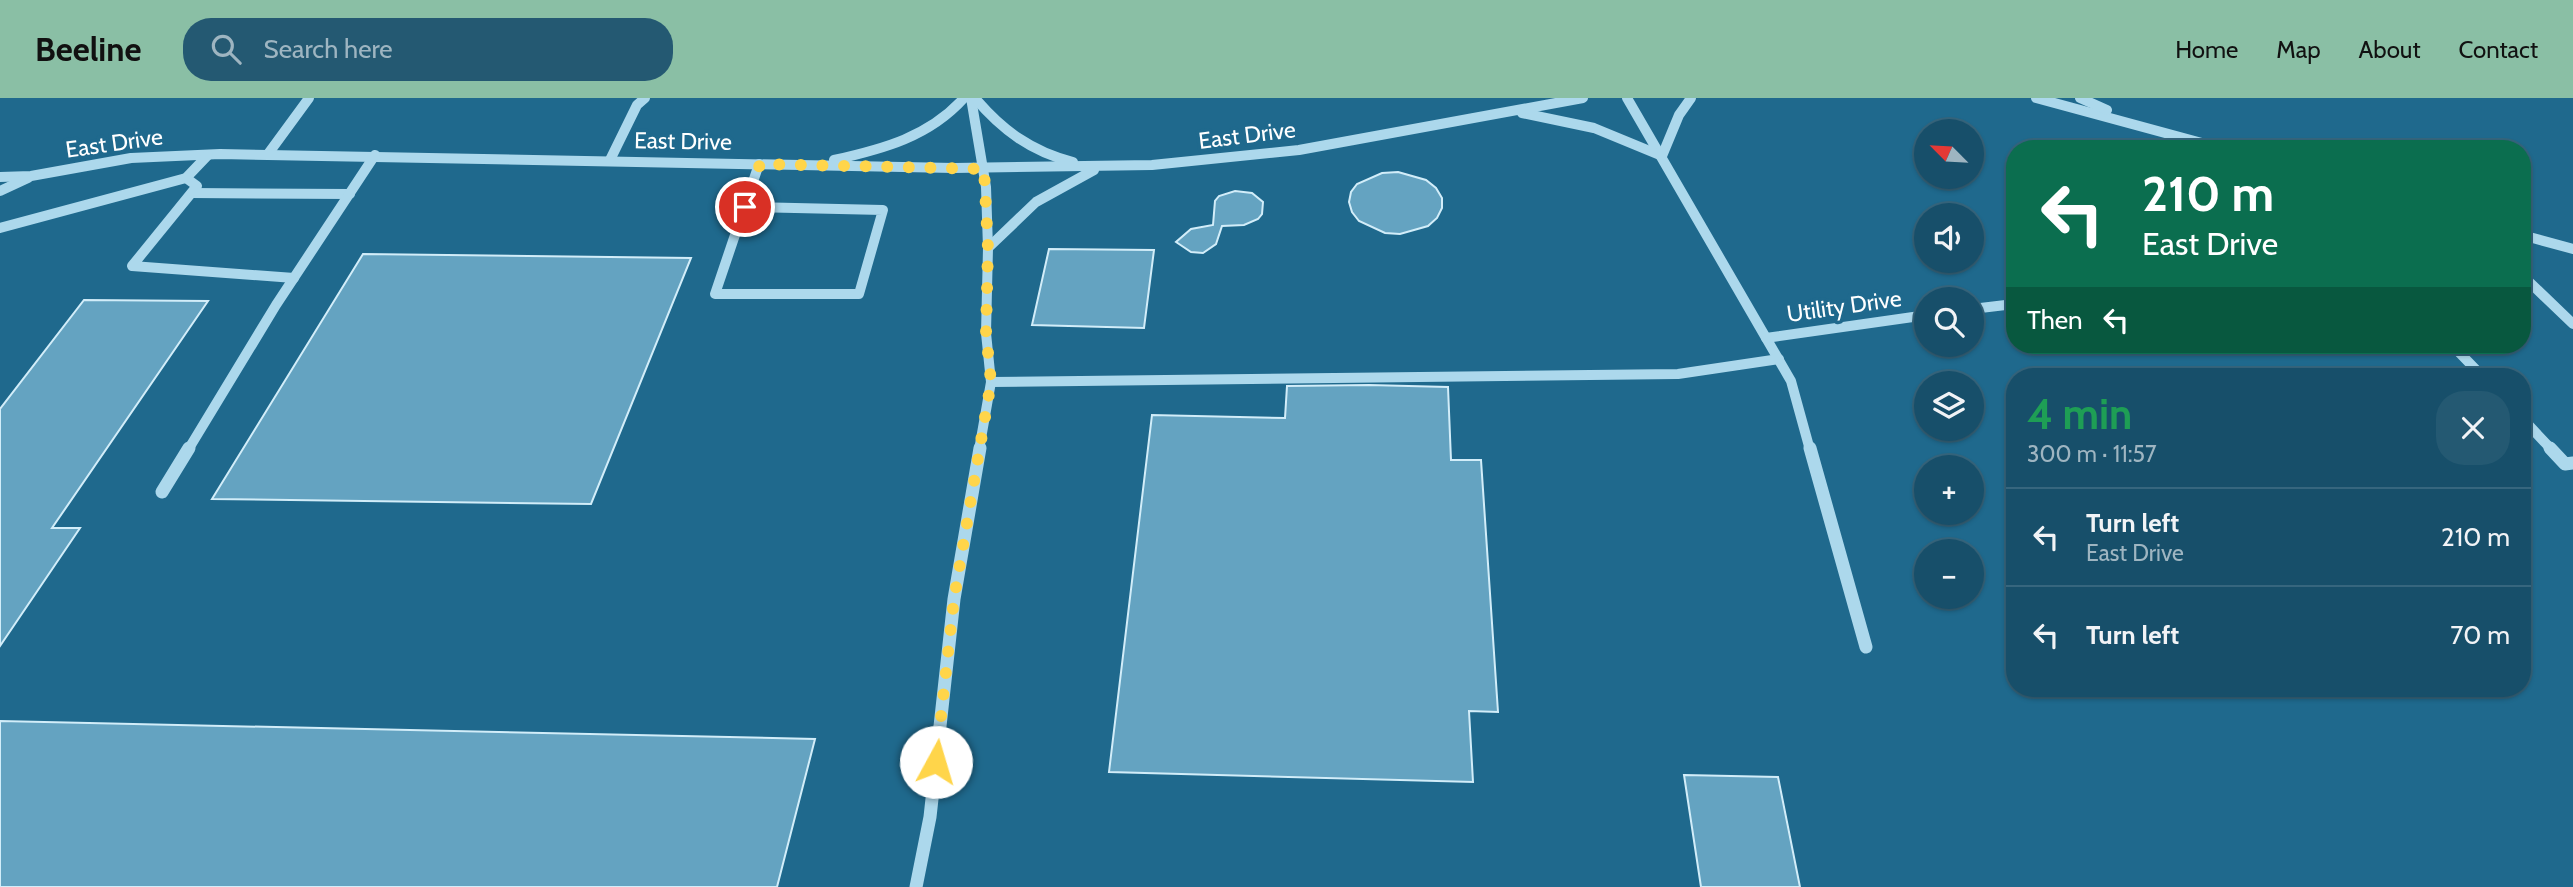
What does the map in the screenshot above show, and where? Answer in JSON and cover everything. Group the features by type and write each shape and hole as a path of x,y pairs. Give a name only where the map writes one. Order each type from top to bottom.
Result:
{"street":[{"path":"268,154 309,98"},
{"path":"610,160 637,105 645,98"},
{"path":"816,165 907,139 943,119 964,98"},
{"path":"973,98 993,120 1036,151 1062,160 1101,167"},
{"path":"916,887 930,817 954,599 991,382 986,333 988,248 984,169 973,98"},
{"name":"East Drive","path":"0,177 31,176 131,158 268,154 984,169 1101,167 1200,162 1299,150 1583,98"},
{"path":"1627,98 1791,381 1866,646"},
{"path":"1662,156 1679,115 1691,98"},
{"path":"2036,98 2194,140"},
{"path":"2080,98 2130,121"},
{"path":"1513,112 1582,123 1619,135 1662,156"},
{"path":"0,228 186,178 208,155"},
{"path":"162,492 294,278 375,155"},
{"path":"745,207 884,210 859,294 715,294 745,207 760,164"},
{"path":"988,248 1035,200 1054,187 1101,167"},
{"name":"East Drive","path":"0,191 31,176"},
{"path":"186,178 197,186 132,266 294,278"},
{"path":"192,192 350,194"},
{"path":"2531,237 2573,249"},
{"path":"2531,284 2573,324"},
{"path":"1984,308 2006,305"},
{"name":"Utility Drive","path":"1766,338 1914,318"},
{"path":"2461,354 2474,368"},
{"path":"991,382 1678,374 1779,359"},
{"path":"2531,427 2566,464 2573,463"}],"building":[{"path":"1398,172 1426,180 1436,188 1442,198 1442,208 1437,218 1428,226 1400,234 1385,233 1359,221 1349,202 1351,192 1357,184 1382,173"},
{"path":"1235,191 1252,193 1263,202 1262,214 1258,219 1244,225 1222,226 1216,244 1203,253 1191,252 1176,242 1191,229 1213,225 1215,201 1219,196"},
{"path":"1049,249 1154,250 1144,328 1032,325"},
{"path":"363,254 691,258 591,504 212,499"},
{"path":"84,300 208,301 52,528 80,528 0,646 0,409"},
{"path":"1287,386 1448,387 1451,460 1481,460 1498,712 1469,711 1473,782 1109,772 1152,415 1285,418"},
{"path":"0,721 815,739 777,887 0,887"},
{"path":"1684,775 1778,777 1800,887 1701,887"}],"route":[{"path":"745,207 760,164 984,169 988,248 986,333 991,382 954,599 936,762"}]}
